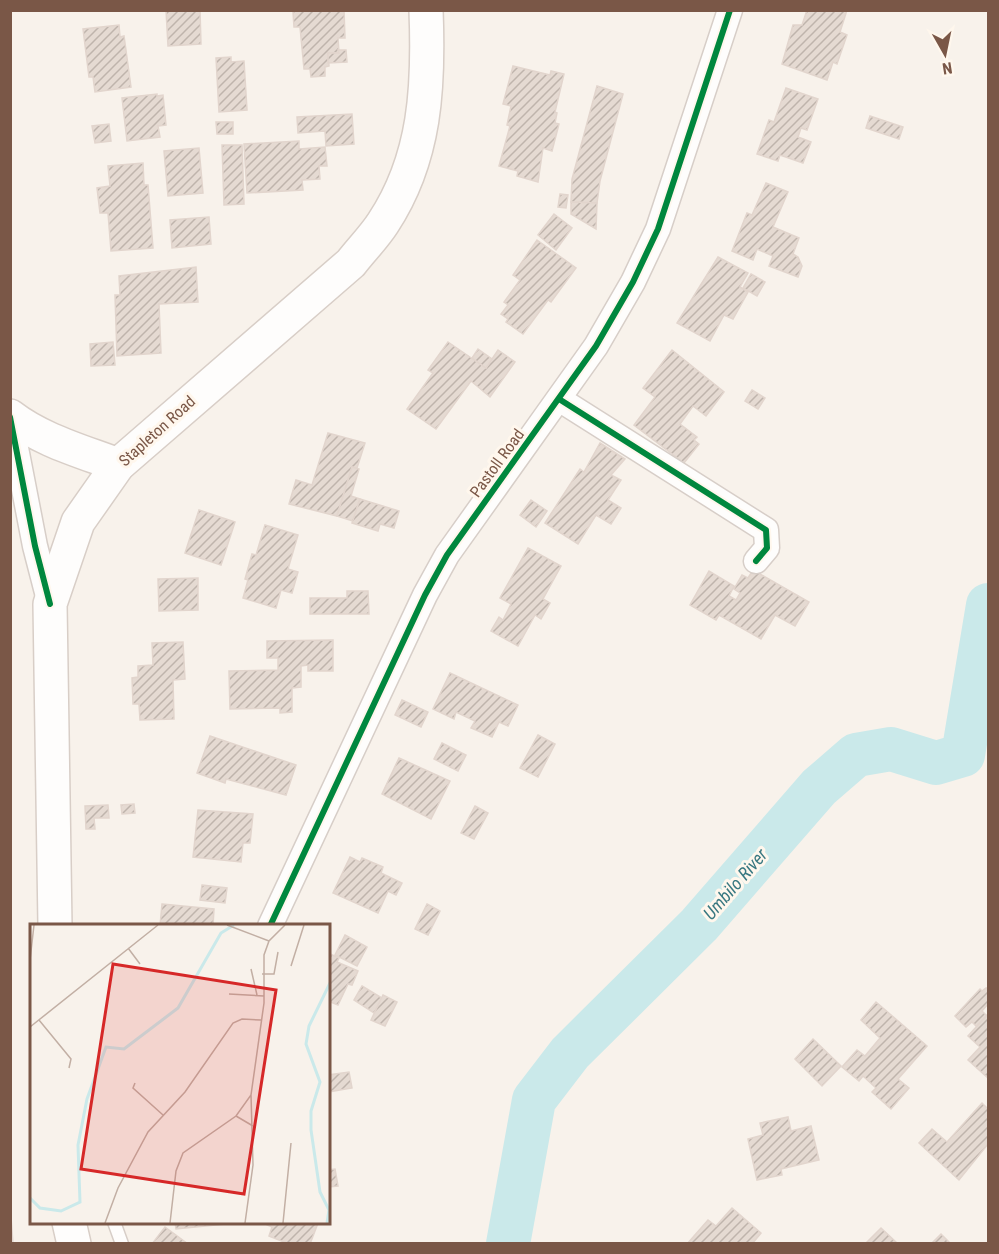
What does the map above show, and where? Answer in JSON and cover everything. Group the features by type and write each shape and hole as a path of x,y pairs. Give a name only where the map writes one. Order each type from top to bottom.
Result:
{"main road":[{"name":"Stapleton Road","path":"55,924 50,604 78,522 118,465 351,263 382,225 402,191 422,132 428,76 426,10"},
{"path":"10,416 24,427 43,436 118,465"},
{"path":"69,1224 74,1244"}],"street":[{"name":"Pastoll Road","path":"271,924 425,595 447,555 597,346 633,282 658,229 730,10"},
{"path":"559,399 766,530 766,548 756,561"},
{"path":"10,416 35,546 50,604"}],"lane":[{"path":"115,1224 122,1244"}],"building":[{"path":"166,10 200,10 201,44 168,46"},
{"path":"344,10 345,38 338,38 339,53 328,53 329,66 325,67 325,76 311,77 310,69 304,69 300,27 294,27 293,12"},
{"path":"807,10 847,10 840,32 847,35 837,64 833,62 827,80 782,64 793,25 802,25"},
{"path":"119,25 120,37 124,36 131,87 95,92 93,77 89,77 83,29"},
{"path":"338,50 346,50 347,62 328,63 328,53 339,53"},
{"path":"231,57 231,62 244,61 247,110 219,112 216,58"},
{"path":"513,66 550,75 551,71 564,74 555,112 557,113 555,123 559,124 552,151 543,148 538,182 517,176 518,171 499,166 510,126 507,125 511,106 503,104"},
{"path":"597,86 623,94 600,181 597,203 571,202 572,179"},
{"path":"786,88 818,99 807,130 801,128 798,137 811,142 803,163 780,155 778,161 757,154 769,120 774,122"},
{"path":"157,94 157,96 163,95 166,125 158,126 160,137 127,141 122,98"},
{"path":"352,114 354,144 326,146 325,131 298,133 297,117"},
{"path":"870,116 903,127 899,139 866,128"},
{"path":"216,122 233,122 233,134 217,134"},
{"path":"109,124 111,141 95,143 92,126"},
{"path":"299,141 299,149 325,147 327,166 319,166 320,179 302,180 303,190 247,193 244,144"},
{"path":"222,145 242,145 244,204 224,205"},
{"path":"199,148 203,193 168,196 164,151"},
{"path":"143,163 144,185 148,185 153,248 111,251 108,213 100,213 97,188 110,186 108,166"},
{"path":"766,183 788,192 773,227 799,238 793,254 798,257 802,266 798,277 769,266 773,256 757,249 753,260 732,251 747,213 752,215"},
{"path":"560,194 568,195 566,208 558,207"},
{"path":"571,202 597,203 596,229 571,214"},
{"path":"554,214 572,228 556,250 538,235"},
{"path":"209,217 211,244 172,248 170,220"},
{"path":"537,240 576,268 523,334 506,322 508,319 501,314 508,305 504,302 520,280 513,275"},
{"path":"718,257 748,273 740,287 748,292 733,319 724,315 710,341 677,323"},
{"path":"196,267 198,302 159,304 161,353 117,356 115,295 120,295 119,276"},
{"path":"751,274 765,282 757,296 743,288"},
{"path":"113,342 115,365 91,366 90,344"},
{"path":"448,342 486,368 498,350 515,362 490,397 471,381 436,429 407,409 433,373 428,370"},
{"path":"478,349 492,359 486,368 472,358"},
{"path":"672,350 724,392 706,416 693,406 680,424 697,437 694,440 699,444 684,463 634,425 655,397 643,388"},
{"path":"752,390 765,398 758,409 745,401"},
{"path":"328,433 365,443 357,468 352,467 337,516 289,504 296,480 312,485"},
{"path":"600,443 625,459 611,475 621,480 608,500 621,508 611,524 596,515 578,544 545,523 580,469 584,472"},
{"path":"352,467 359,469 351,496 360,499 353,521 337,516"},
{"path":"360,499 399,511 394,528 380,524 378,531 352,523"},
{"path":"531,500 547,511 536,527 520,515"},
{"path":"199,510 235,522 221,565 185,553"},
{"path":"265,525 298,535 288,569 298,572 292,593 281,590 276,608 243,598 248,580 245,579 252,554 256,555"},
{"path":"528,548 561,566 543,599 550,603 541,619 535,615 518,646 491,631 499,617 503,620 511,604 500,598"},
{"path":"753,570 809,602 795,626 775,615 761,639 719,615 716,620 690,605 709,571 734,586 729,596 736,600 740,593 734,589 742,575 748,578"},
{"path":"198,578 198,610 159,611 158,579"},
{"path":"347,591 368,591 369,614 310,614 310,598 347,598"},
{"path":"333,640 333,671 308,671 308,665 301,666 301,687 292,688 292,712 280,713 280,708 230,709 229,671 278,670 278,658 267,658 267,641"},
{"path":"183,642 185,679 173,680 174,719 140,720 139,704 133,704 132,678 138,677 138,666 153,665 152,643"},
{"path":"450,673 518,705 508,726 499,722 492,737 471,728 475,721 456,712 454,719 433,709"},
{"path":"402,700 428,712 421,727 395,715"},
{"path":"538,735 555,744 538,777 520,768"},
{"path":"210,736 296,765 286,795 226,779 225,783 197,773"},
{"path":"442,743 466,755 458,771 434,759"},
{"path":"399,758 450,781 431,819 382,794"},
{"path":"134,804 135,813 122,814 121,805"},
{"path":"108,805 109,818 94,818 95,829 86,829 85,806"},
{"path":"475,806 488,813 474,839 461,833"},
{"path":"198,810 253,814 250,843 243,843 241,862 193,857"},
{"path":"350,857 360,862 362,858 383,867 381,873 402,883 396,895 388,891 378,913 333,893"},
{"path":"202,885 227,888 225,903 200,900"},
{"path":"162,904 214,909 213,924 160,924"},
{"path":"427,904 440,911 428,935 415,929"},
{"path":"345,935 367,947 357,966 335,955"},
{"path":"330,954 339,958 337,962 358,971 352,985 348,984 338,1005 330,1002"},
{"path":"362,986 382,998 374,1013 354,1000"},
{"path":"988,988 988,1004 982,1011 987,1016 977,1027 972,1022 966,1027 955,1016 980,989 982,991"},
{"path":"383,995 397,1002 385,1026 371,1020"},
{"path":"876,1002 927,1046 898,1079 909,1088 891,1109 872,1092 876,1088 863,1076 859,1081 842,1067 857,1050 865,1056 880,1038 861,1020"},
{"path":"988,1014 988,1078 968,1060 980,1047 968,1036"},
{"path":"813,1039 841,1066 822,1086 795,1059"},
{"path":"349,1072 352,1088 330,1092 330,1075"},
{"path":"982,1103 988,1109 988,1144 959,1180 919,1143 932,1129 947,1142"},
{"path":"788,1117 791,1131 811,1126 819,1160 781,1169 782,1175 757,1180 748,1139 763,1135 760,1123"},
{"path":"335,1169 338,1186 330,1187 330,1170"},
{"path":"732,1208 761,1233 752,1244 687,1244 708,1220 716,1226"},
{"path":"11,1217 13,1244 10,1244"},
{"path":"175,1224 225,1224 176,1229"},
{"path":"265,1224 318,1224 310,1244 289,1244 269,1236 272,1227"},
{"path":"165,1227 188,1244 152,1244"},
{"path":"881,1228 898,1244 866,1243"},
{"path":"941,1234 951,1244 931,1244"}],"waterway":[{"name":"Umbilo River","path":"508,1244 534,1100 570,1053 699,925 819,787 856,755 891,749 936,763 963,755 988,605"}],"cycle path":[{"path":"271,924 425,595 447,555 596,346 633,282 658,229 730,10"},
{"path":"559,399 766,530 767,548 756,561"},
{"path":"10,417 35,546 50,604"}]}
